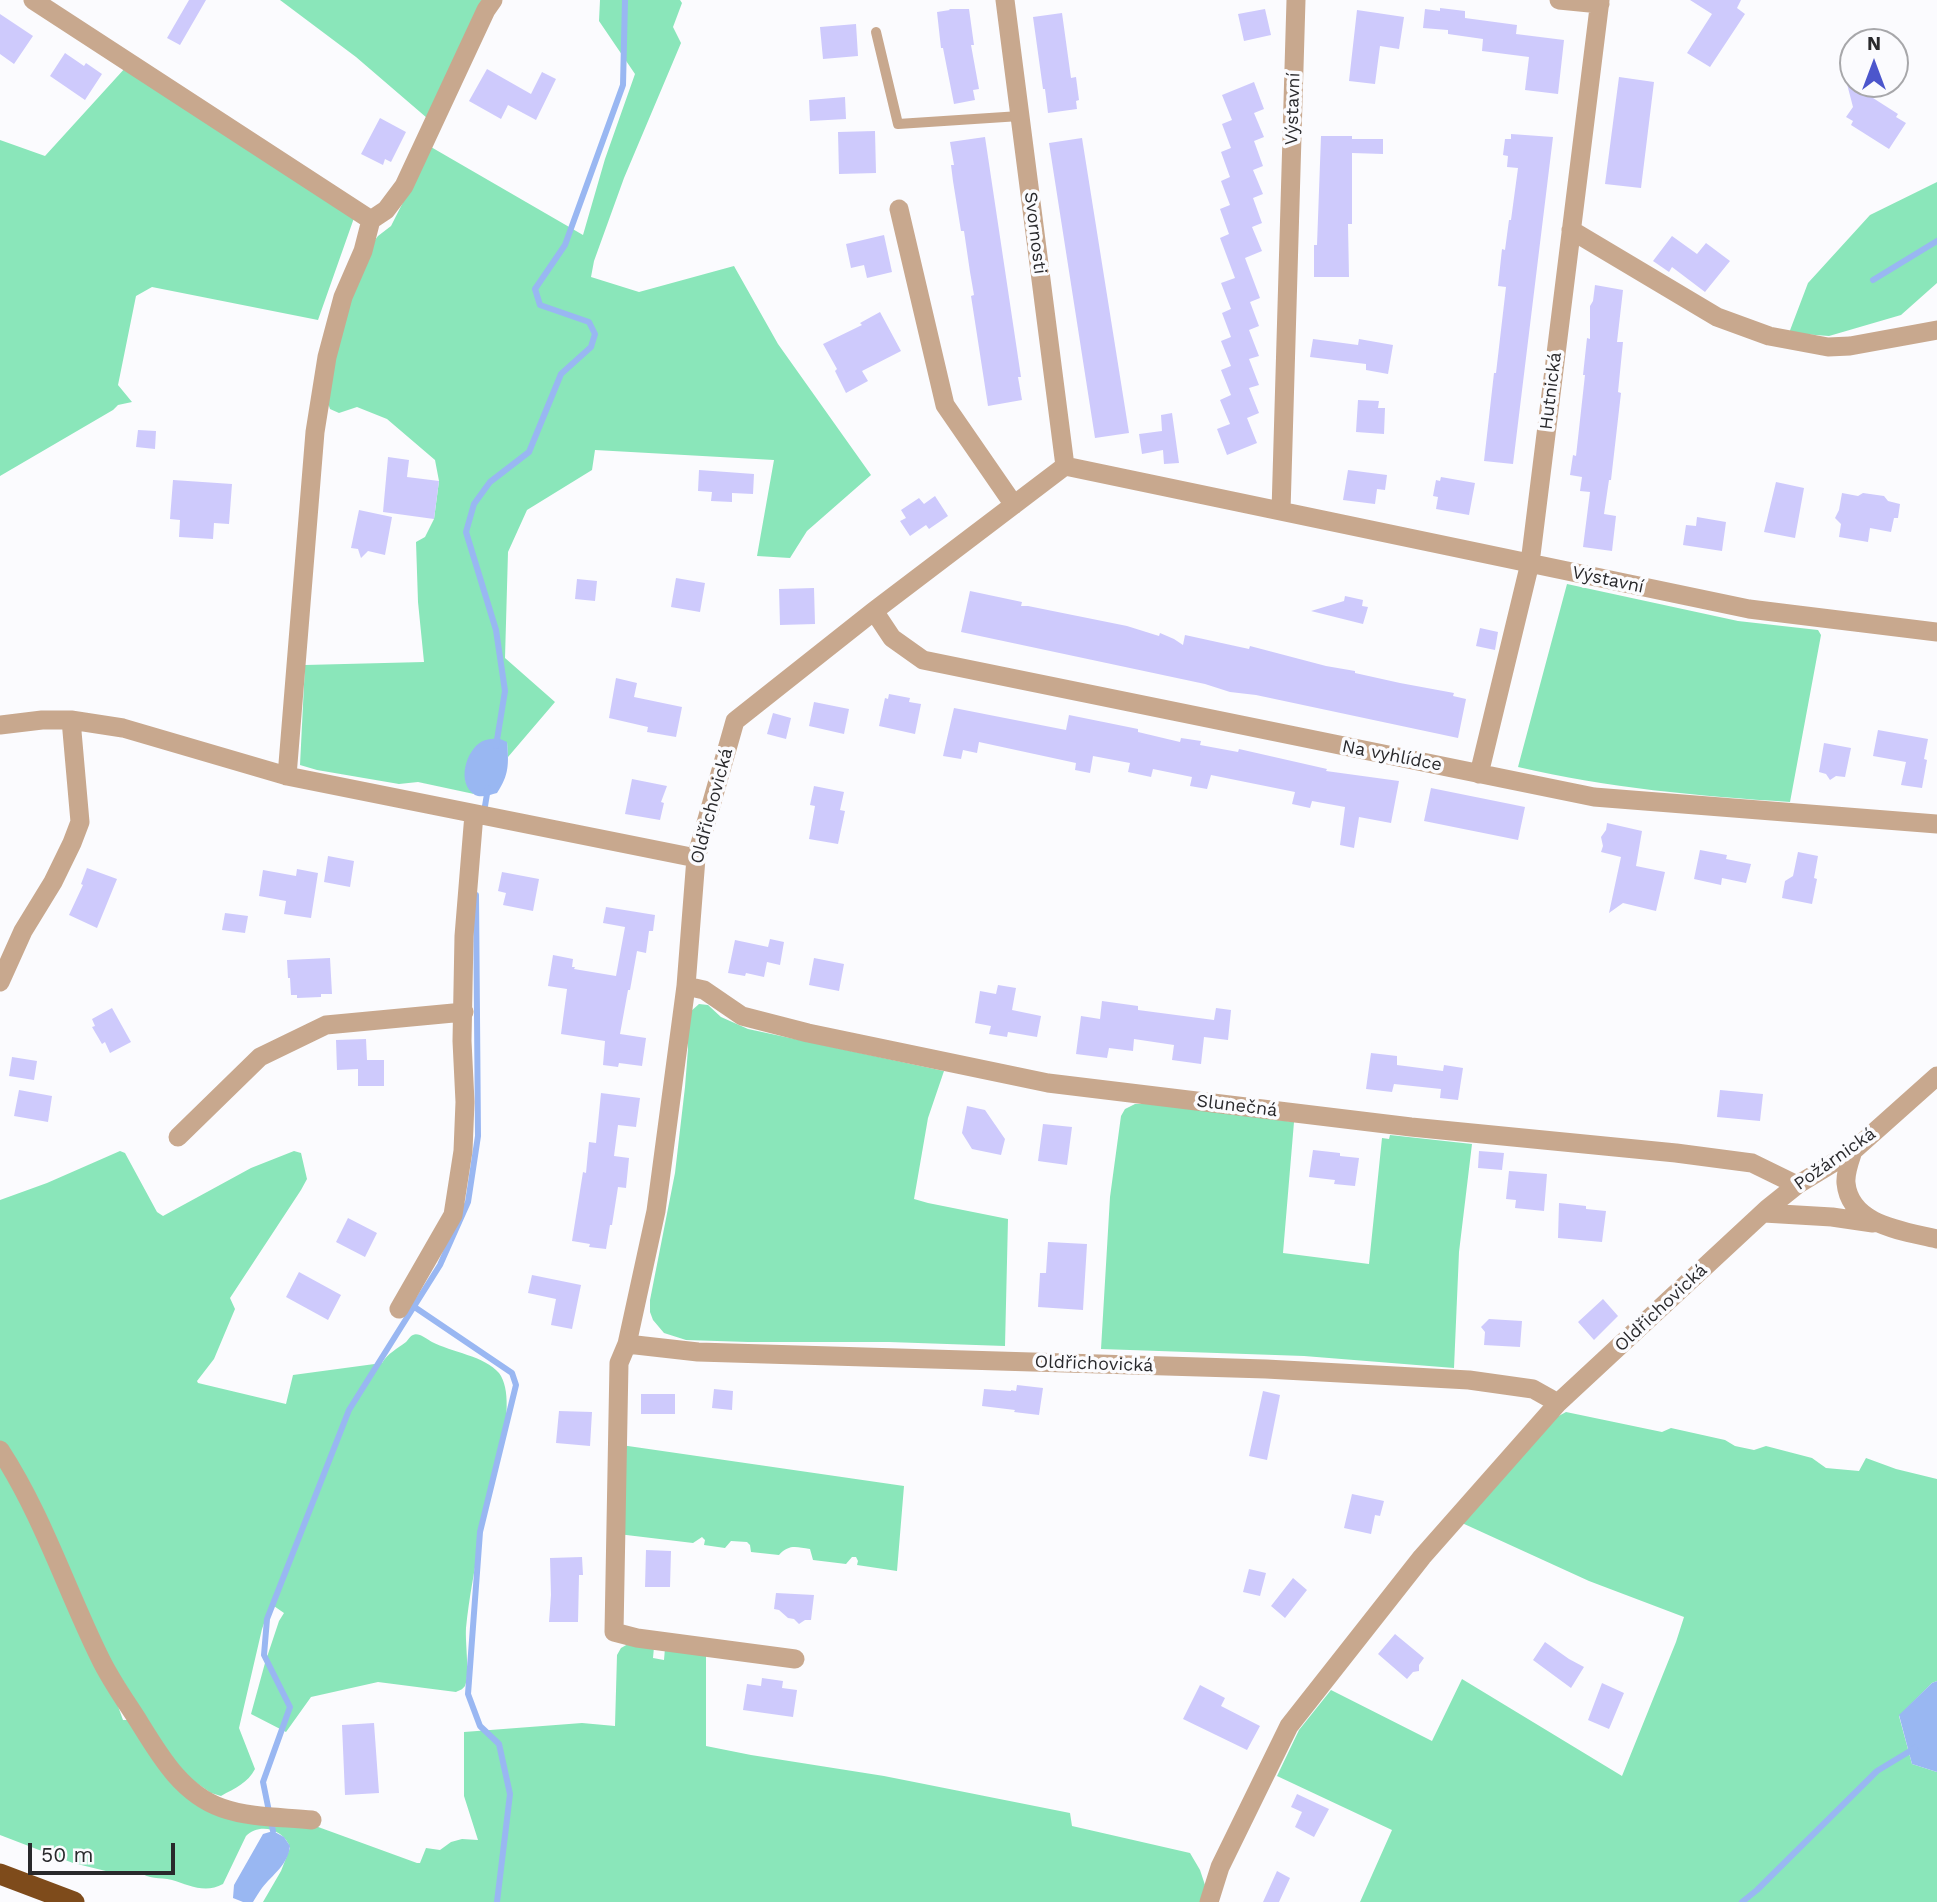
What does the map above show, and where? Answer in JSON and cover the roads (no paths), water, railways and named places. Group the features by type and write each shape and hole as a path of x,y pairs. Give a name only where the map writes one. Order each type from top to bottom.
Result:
{"highway":[{"path":"0,1874 74,1902"}],"street":[{"path":"33,0 371,220"},
{"path":"287,776 315,432 327,357 343,297 363,251 371,220 386,210 404,186 493,0"},
{"name":"Svornosti","path":"1005,0 1065,466"},
{"name":"Výstavní","path":"1281,511 1296,0"},
{"name":"Hutnická","path":"1479,774 1530,563 1600,2 1559,0"},
{"path":"899,209 945,405 1013,505"},
{"path":"1571,230 1717,317 1769,336 1828,347 1850,346 1937,330"},
{"name":"Výstavní","path":"1065,466 1749,609 1937,632"},
{"name":"Oldřichovická","path":"795,1659 637,1638 614,1632 619,1363 627,1345 656,1211 686,986 696,858 735,721 1065,466"},
{"name":"Na vyhlídce","path":"874,611 892,638 923,660 1479,774 1594,797 1937,824"},
{"path":"0,982 23,932 62,863 80,822 71,720"},
{"path":"0,724 71,720 124,728 287,776 696,858"},
{"path":"399,1309 453,1215 463,1151 464,936 474,814"},
{"name":"Slunečná","path":"686,986 704,990 742,1016 808,1033 1048,1083 1411,1127 1740,1161 1752,1163 1797,1185"},
{"path":"178,1138 260,1057 326,1025 464,1012"},
{"name":"Požárnická","path":"1764,1213 1797,1185 1853,1151 1937,1076"},
{"path":"1853,1151 1846,1182 1851,1199 1862,1213 1878,1224"},
{"path":"1764,1213 1832,1217 1878,1224 1937,1239"},
{"name":"Oldřichovická","path":"1209,1902 1220,1867 1289,1727 1422,1557 1558,1403 1764,1213"},
{"name":"Oldřichovická","path":"627,1345 698,1352 1266,1369 1469,1380 1533,1389 1558,1403"},
{"path":"0,1450 20,1481 116,1689 177,1778 197,1795 221,1808 244,1814 312,1820"}],"lane":[{"path":"876,32 898,124 1020,116"}],"water":[{"path":"498,738 507,742 508,763 504,781 497,793 475,795 466,783 467,760 481,742"},
{"path":"1937,1681 1937,1772 1912,1764 1899,1715"},
{"path":"273,1831 284,1837 290,1846 283,1864 253,1902 233,1898 234,1885 263,1834"}],"waterway":[{"path":"496,746 505,691 496,630 466,532 474,504 490,482 529,452 561,374 591,347 595,334 589,322 540,305 535,289 565,245 623,85 625,0"},
{"path":"1873,280 1937,241"},
{"path":"484,812 488,788"},
{"path":"273,1831 263,1782 290,1707 264,1655 267,1619 349,1410 440,1265 468,1202 478,1136 476,895"},
{"path":"413,1306 512,1373 516,1385 480,1532 468,1694 480,1726 499,1744 510,1794 497,1902"},
{"path":"1742,1902 1877,1771 1915,1748"}]}
